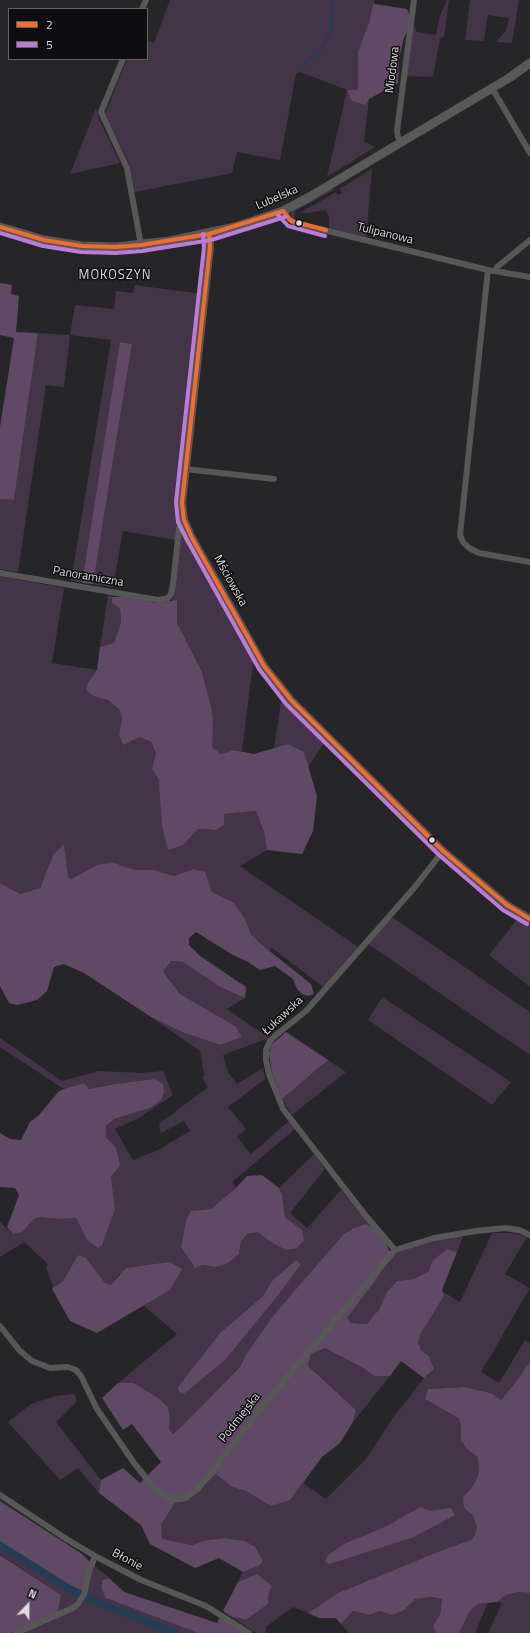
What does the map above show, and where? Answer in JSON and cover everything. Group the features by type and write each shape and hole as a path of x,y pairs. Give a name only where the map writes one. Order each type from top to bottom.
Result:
{"main road":[{"name":"Lubelska","path":"0,227 44,240 82,246 116,247 141,245 209,234 235,227 283,211 311,196 492,88 530,63"}],"street":[{"name":"Miodowa","path":"402,142 398,137 397,131 414,0"},
{"path":"122,60 101,112 127,168 141,245"},
{"path":"492,88 530,153"},
{"name":"Tulipanowa","path":"283,211 289,219 295,223 496,272 530,277"},
{"name":"Mściowska","path":"209,234 210,247 182,504 184,520 192,538 264,666 277,685 443,851 507,905 530,919"},
{"path":"496,272 502,263 530,240"},
{"path":"488,270 460,535 462,542 469,548 479,553 530,562"},
{"path":"185,469 274,479"},
{"name":"Panoramiczna","path":"0,573 158,600 168,598 171,594 173,584 179,529 184,520"},
{"name":"Łukawska","path":"395,1250 366,1216 283,1109 269,1074 266,1055 270,1041 306,1011 414,888 443,851"},
{"path":"395,1250 434,1238 476,1231 505,1228 519,1230 530,1235"},
{"name":"Podmiejska","path":"0,1326 20,1351 32,1361 50,1368 68,1367 76,1370 81,1376 97,1409 134,1463 147,1479 159,1493 182,1499 198,1489 270,1397 395,1250"},
{"name":"Błonie","path":"0,1495 95,1556 141,1580 206,1606 249,1633"},
{"path":"16,1633 73,1608 83,1596 95,1556"}],"shaded area":[{"path":"170,0 374,0 369,22 358,52 357,90 347,90 300,72 296,74 280,160 237,152 232,173 135,192 129,163 105,114 127,60 148,60 148,41 154,43"},
{"path":"374,0 374,4 407,9 412,21 404,38 399,59 398,83 369,99 365,105 352,101 347,90 357,90 358,52 369,22"},
{"path":"447,0 449,0 444,37 440,38 433,77 409,76 406,78 412,21 417,32 436,35 440,15"},
{"path":"470,0 519,0 512,43 496,42 506,31 509,18 488,15 484,41 465,40"},
{"path":"347,90 369,99 364,142 375,147 327,177"},
{"path":"96,108 99,119 120,163 70,174"},
{"path":"372,169 366,237 329,228 329,216 326,210 300,213 336,192 338,195 342,193 340,189"},
{"path":"333,188 334,190 295,211 294,219 292,218 291,214 293,210"},
{"path":"0,283 12,285 11,294 19,296 16,332 38,333 14,500 0,499 0,427 14,338 0,335"},
{"path":"135,285 202,294 176,540 123,531 113,587 93,584 132,344 121,342 82,583 71,581 111,340 70,335 75,305 114,309 116,291 133,293"},
{"path":"38,333 70,335 64,387 46,385 18,572 0,569 0,499 14,500"},
{"path":"120,342 132,344 93,584 82,583"},
{"path":"184,530 254,656 242,751 234,750 221,754 212,747 206,688 202,672 177,623 177,600 172,601 180,537 181,532"},
{"path":"0,576 64,588 52,663 97,670 87,684 93,696 108,700 119,709 122,718 119,734 123,744 140,737 151,742 156,753 152,769 159,780 161,792 190,836 198,829 216,830 223,825 223,814 256,811 264,832 267,850 240,866 358,947 323,987 272,948 269,951 262,945 251,934 245,919 225,898 212,892 207,881 193,869 174,876 154,870 136,870 113,862 83,872 71,879 68,876 64,844 53,855 40,888 20,894 0,883"},
{"path":"108,595 112,597 112,603 120,609 121,622 114,643 100,647"},
{"path":"112,597 125,597 156,603 177,600 177,623 202,672 211,707 213,722 212,747 221,754 234,750 254,754 288,744 304,752 317,796 313,831 302,854 267,850 264,832 256,811 224,814 224,825 216,830 198,829 183,845 168,850 162,826 159,780 152,769 156,753 151,742 140,737 123,745 119,734 122,718 119,709 108,700 93,696 86,690 87,684 97,670 100,647 114,643 121,622 120,609 112,603"},
{"path":"282,695 326,740 308,767 304,752 288,744 274,748"},
{"path":"64,844 68,876 71,879 97,865 113,862 136,870 154,870 174,876 193,869 205,872 212,892 234,903 245,919 251,934 262,945 311,984 314,994 308,996 302,994 297,989 293,979 275,966 260,970 196,932 189,938 189,945 200,956 246,987 245,998 220,987 183,962 171,961 163,971 180,994 235,1026 242,1037 220,1045 182,1032 151,1017 84,973 64,964 54,967 47,991 37,1000 17,1005 9,1003 0,986 0,883 20,894 40,888 53,855"},
{"path":"392,917 530,1012 530,1055 368,944"},
{"path":"519,917 530,924 530,987 489,955"},
{"path":"171,961 183,962 220,987 245,998 227,1009 269,1038 223,1055 228,1072 237,1084 263,1068 265,1079 228,1107 246,1129 237,1137 251,1154 289,1121 295,1129 232,1182 236,1188 222,1200 211,1209 200,1210 186,1220 181,1247 194,1267 202,1265 216,1267 239,1254 241,1242 247,1234 258,1232 269,1241 302,1230 285,1217 282,1195 279,1188 314,1154 325,1169 290,1213 307,1228 341,1190 373,1228 297,1289 273,1316 247,1353 240,1367 173,1434 169,1429 170,1418 168,1407 157,1397 134,1383 118,1383 177,1334 143,1305 119,1274 112,1285 105,1283 78,1255 63,1281 52,1289 53,1285 46,1268 48,1264 24,1242 0,1257 0,1222 13,1234 28,1226 34,1219 39,1217 59,1219 76,1218 87,1240 115,1209 111,1177 115,1173 116,1148 106,1137 106,1126 114,1119 150,1108 154,1079 89,1089 84,1083 64,1089 0,1047 0,1038 62,1081 99,1071 142,1073 163,1071 173,1095 137,1119 115,1129 133,1160 158,1150 190,1131 184,1121 161,1133 159,1124 208,1087 202,1077 204,1075 200,1051 151,1017 182,1032 220,1045 235,1026 180,994 163,970","holes":["296,1260 301,1264 283,1289 179,1387 220,1333 263,1296 272,1281"]},
{"path":"382,997 511,1082 492,1105 368,1020"},
{"path":"286,1032 328,1060 282,1099 272,1073 269,1053 272,1044"},
{"path":"328,1060 346,1072 292,1115 282,1099"},
{"path":"154,1079 163,1084 164,1092 161,1100 150,1108 114,1119 106,1126 106,1137 116,1148 120,1165 111,1177 115,1209 102,1245 98,1248 87,1240 76,1218 59,1219 39,1217 34,1219 22,1232 13,1234 7,1227 19,1195 15,1188 0,1187 0,1133 10,1139 21,1140 30,1122 39,1115 59,1091 64,1089 84,1083 89,1089"},
{"path":"262,1175 279,1188 282,1195 285,1217 302,1230 304,1240 297,1248 286,1250 269,1241 258,1232 247,1234 241,1242 239,1254 228,1263 216,1267 202,1265 195,1268 181,1247 186,1220 191,1211 211,1209 236,1188 247,1176"},
{"path":"366,1224 376,1230 383,1238 391,1254 376,1280 347,1318 351,1323 367,1324 379,1310 387,1292 397,1281 413,1279 428,1272 433,1260 447,1249 457,1252 442,1290 444,1296 421,1333 418,1342 421,1350 429,1356 434,1369 424,1378 401,1361 390,1376 374,1376 363,1368 325,1348 311,1354 308,1366 356,1410 353,1422 340,1443 322,1457 290,1500 271,1506 246,1491 232,1487 216,1474 188,1501 175,1503 161,1525 162,1539 192,1545 207,1540 225,1538 245,1541 255,1547 263,1561 260,1565 243,1572 219,1558 195,1568 150,1544 141,1525 99,1493 101,1480 123,1468 140,1483 161,1462 132,1424 123,1430 102,1398 118,1383 134,1383 157,1397 168,1407 170,1418 169,1429 173,1434 240,1367 247,1353 273,1316 343,1235 354,1228"},
{"path":"492,1233 513,1233 527,1237 505,1274 530,1288 481,1372 499,1383 525,1340 530,1343 530,1367 501,1400 491,1393 464,1387 429,1389 425,1399 458,1418 461,1424 462,1441 469,1451 478,1457 479,1473 473,1486 463,1497 464,1508 473,1516 477,1528 473,1539 338,1593 308,1613 293,1607 266,1627 266,1633 256,1633 230,1616 246,1620 268,1604 268,1595 272,1586 246,1579 238,1582 243,1572 249,1569 245,1541 225,1538 207,1540 192,1545 161,1539 161,1525 175,1503 188,1501 216,1474 232,1487 254,1495 290,1500 307,1476 304,1484 326,1499 366,1459 392,1419 424,1378 434,1369 429,1356 421,1350 418,1342 421,1333 444,1296 442,1291 460,1302"},
{"path":"450,1236 463,1237 457,1252 447,1249 433,1260 428,1272 413,1279 397,1281 381,1310 367,1324 351,1323 347,1318 376,1280 384,1266 397,1252"},
{"path":"78,1255 86,1258 105,1283 111,1285 126,1268 170,1262 182,1269 170,1290 97,1333 70,1321 52,1289 63,1281"},
{"path":"296,1260 301,1264 283,1289 225,1360 185,1393 179,1392 178,1387 220,1333 263,1296 272,1281"},
{"path":"325,1348 363,1368 374,1376 390,1376 353,1422 356,1410 308,1366 311,1354"},
{"path":"530,1364 530,1593 518,1592 506,1595 497,1602 478,1604 470,1611 459,1633 436,1633 433,1626 440,1614 442,1599 432,1597 415,1599 403,1611 392,1615 380,1611 369,1615 353,1611 341,1624 336,1618 319,1618 308,1613 338,1593 473,1539 477,1528 473,1516 464,1508 463,1497 473,1486 479,1473 478,1457 469,1451 461,1441 461,1424 458,1418 425,1399 428,1389 464,1387 491,1393 501,1400 521,1376 526,1366"},
{"path":"74,1394 77,1401 56,1422 101,1480 99,1493 78,1468 60,1480 8,1422 31,1404 55,1396"},
{"path":"0,1501 82,1554 90,1562 83,1591 72,1586 0,1542"},
{"path":"420,1507 430,1511 451,1508 455,1515 414,1537 328,1564 325,1561 328,1555 344,1544 387,1526"},
{"path":"0,1542 72,1586 83,1591 79,1600 72,1606 58,1612 61,1595 0,1554"},
{"path":"0,1555 61,1595 58,1612 11,1633 0,1633"},
{"path":"94,1565 109,1578 102,1580 106,1598 198,1633 21,1633 79,1607 85,1599"},
{"path":"257,1574 272,1586 268,1595 268,1604 246,1620 230,1616 223,1611 238,1582"},
{"path":"109,1578 124,1592 217,1623 220,1617 245,1633 198,1633 106,1598 102,1589 102,1580"},
{"path":"518,1592 530,1593 530,1633 488,1633 502,1603 497,1602 506,1595"},
{"path":"432,1597 442,1599 440,1614 433,1626 436,1633 349,1633 341,1624 353,1611 369,1615 380,1611 392,1615 403,1611 415,1599"},
{"path":"488,1602 475,1633 459,1633 470,1611 478,1604"}],"waterway":[{"path":"302,66 318,53 325,43 331,28 333,0"},
{"path":"0,1545 76,1593 175,1633"}],"transit line":[{"name":"2","path":"283,211 291,221 326,230"},
{"name":"2","path":"0,227 44,240 82,246 116,247 141,245 209,234 283,211"},
{"name":"5","path":"278,215 288,226 325,236"},
{"name":"5","path":"0,233 43,246 81,252 116,253 142,251 211,240 285,217"},
{"name":"5","path":"203,234 204,247 176,502 178,522 259,669 286,704 439,855 503,910 527,924"},
{"name":"2","path":"209,234 210,247 182,503 184,520 192,538 264,666 291,700 443,851 507,905 530,919"}],"district":[{"name":"MOKOSZYN","path":"115,276"}]}
